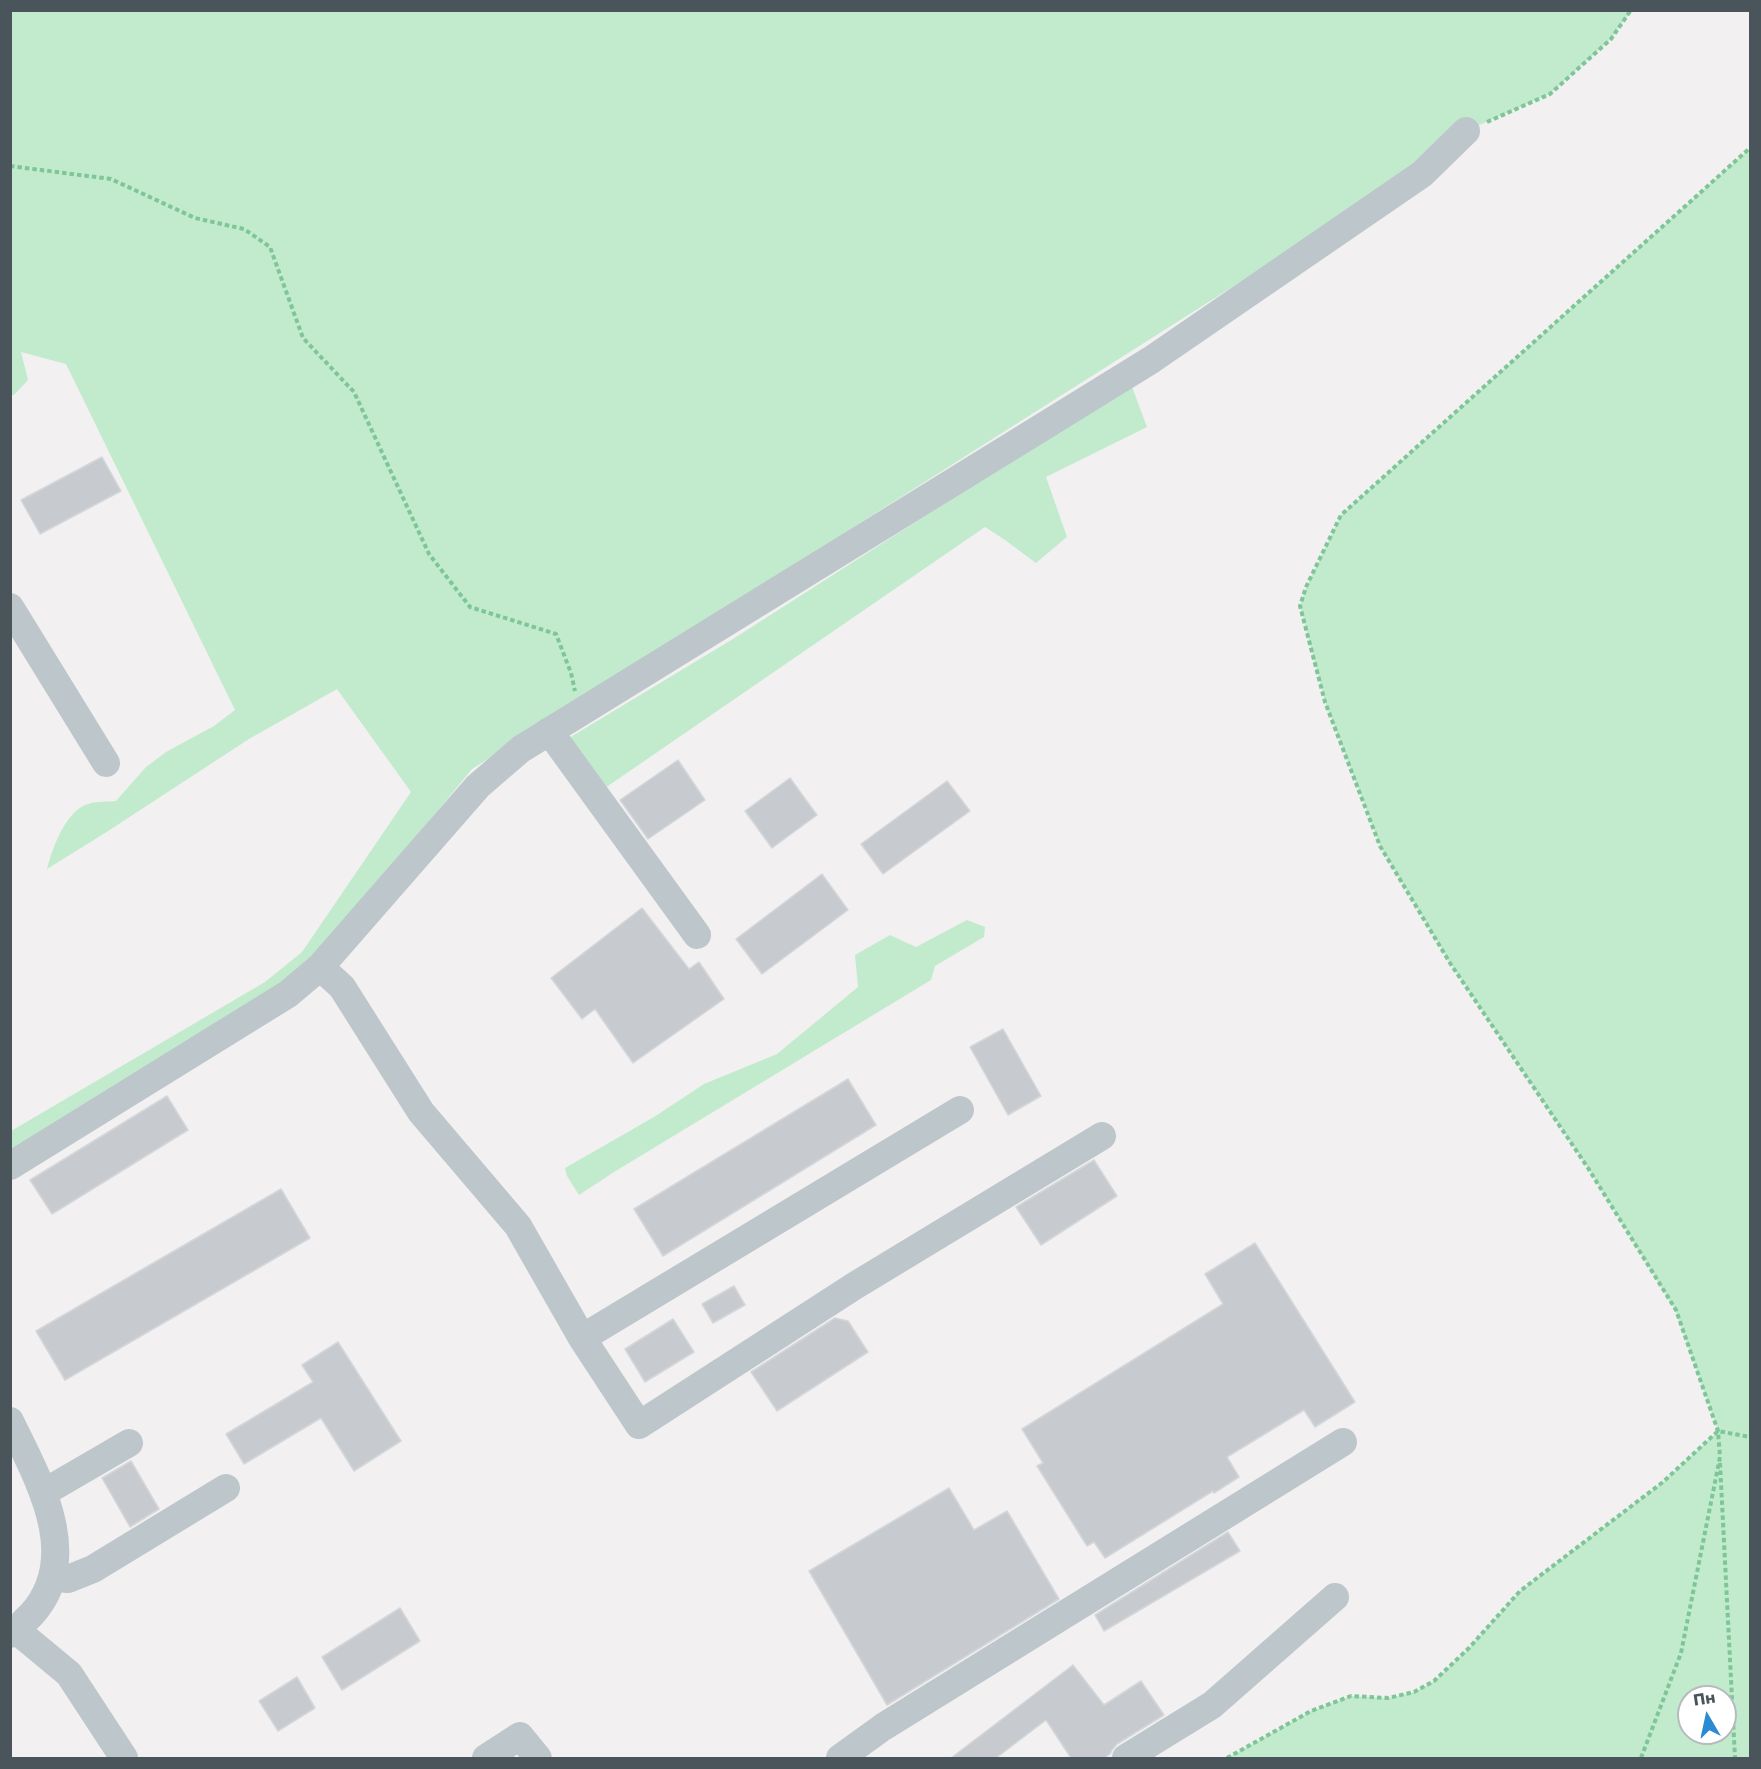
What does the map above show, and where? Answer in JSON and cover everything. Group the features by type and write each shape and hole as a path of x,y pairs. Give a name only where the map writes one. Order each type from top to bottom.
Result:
{"street":[{"path":"10,1166 288,994 320,967 478,786 521,749 1151,360 1422,174 1466,131"},
{"path":"10,607 106,763"},
{"path":"549,731 697,934"},
{"path":"320,967 342,987 421,1112 518,1226 582,1338 639,1425 856,1286 1102,1136"},
{"path":"582,1338 960,1110"},
{"path":"10,1421 43,1493 55,1546 55,1568 48,1587 38,1607 13,1632 69,1674 124,1758"},
{"path":"840,1758 883,1727 1343,1442"},
{"path":"43,1493 129,1443"},
{"path":"52,1577 68,1579 93,1569 226,1488"},
{"path":"1126,1758 1212,1705 1335,1597"},
{"path":"486,1758 520,1736 538,1758"}],"path":[{"path":"1466,131 1550,94 1611,39 1631,10"},
{"path":"1735,1758 1719,1431 1676,1310 1588,1168 1450,963 1380,846 1325,702 1300,606 1306,587 1341,515 1750,148"},
{"path":"10,166 111,179 195,218 244,228 270,247 303,338 354,392 429,555 470,607 556,634 571,673 579,712"},
{"path":"1719,1431 1750,1437"},
{"path":"1227,1758 1311,1712 1351,1696 1388,1698 1414,1692 1434,1681 1469,1648 1520,1592 1663,1482 1719,1431"},
{"path":"1641,1758 1681,1653 1720,1457"}],"green space":[{"path":"10,11 1631,11 1611,39 1550,94 1466,131 1390,187 472,769 324,949 271,994 11,1153 11,1131 265,982 302,952 411,792 337,689 249,739 47,869 61,831 80,808 94,802 116,801 146,767 166,752 214,726 235,710 66,364 21,352 28,380 14,395 11,395"},
{"path":"1750,148 1750,1758 1227,1758 1311,1711 1351,1696 1388,1698 1414,1692 1434,1681 1469,1648 1520,1591 1663,1482 1718,1431 1675,1310 1588,1168 1450,963 1380,846 1325,702 1300,606 1306,587 1341,515"},
{"path":"1131,384 1147,427 1046,477 1067,537 1036,563 985,527 605,788 569,738 733,639"},
{"path":"967,920 985,927 984,937 935,966 931,980 579,1195 567,1176 565,1168 654,1117 704,1084 777,1054 858,987 855,955 890,935 916,947"}],"building":[{"path":"102,457 121,491 40,534 21,500"},
{"path":"678,760 705,800 648,839 620,800"},
{"path":"790,778 817,815 772,848 745,811"},
{"path":"947,781 970,811 883,874 861,844"},
{"path":"822,874 848,910 762,974 736,939"},
{"path":"642,908 689,969 699,962 724,999 633,1063 595,1009 582,1019 551,978"},
{"path":"1003,1029 1041,1096 1008,1115 970,1047"},
{"path":"848,1079 876,1125 663,1256 634,1209"},
{"path":"167,1096 188,1130 52,1214 30,1180"},
{"path":"1094,1160 1117,1196 1041,1245 1016,1207"},
{"path":"281,1189 310,1238 65,1380 36,1331"},
{"path":"1255,1243 1355,1402 1315,1427 1304,1410 1227,1457 1239,1477 1105,1558 1094,1542 1087,1546 1037,1466 1043,1463 1022,1429 1223,1304 1205,1274"},
{"path":"734,1286 745,1305 713,1323 702,1304"},
{"path":"835,1318 848,1321 868,1352 777,1411 751,1372"},
{"path":"673,1319 694,1352 645,1382 625,1349"},
{"path":"338,1342 401,1441 354,1471 321,1418 244,1464 226,1434 313,1382 302,1365"},
{"path":"131,1461 159,1509 130,1527 102,1478"},
{"path":"949,1488 974,1530 1007,1511 1059,1599 887,1705 809,1571"},
{"path":"1228,1532 1240,1551 1104,1631 1095,1615"},
{"path":"400,1608 420,1641 342,1690 322,1657"},
{"path":"1073,1665 1104,1705 1141,1681 1164,1715 1117,1744 1104,1758 1071,1758 1046,1720 996,1758 951,1758"},
{"path":"297,1677 315,1708 278,1731 259,1701"}]}
